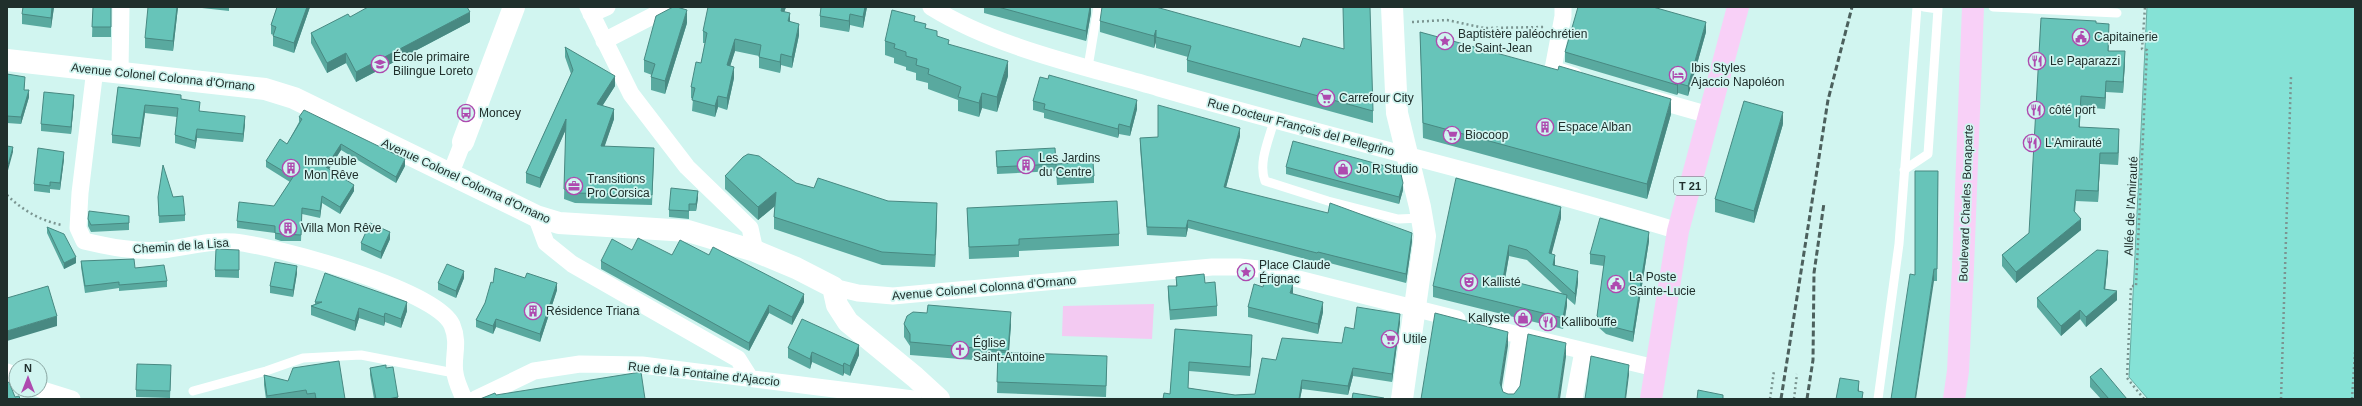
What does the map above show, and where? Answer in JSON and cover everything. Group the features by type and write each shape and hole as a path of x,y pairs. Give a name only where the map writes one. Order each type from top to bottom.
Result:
{"main road":[{"name":"T 21","path":"1651,399 1678,231 1738,7"},
{"name":"Boulevard Charles Bonaparte","path":"1954,399 1958,371 1973,7"}],"street":[{"path":"120,72 121,7"},
{"path":"450,175 514,7"},
{"path":"607,7 590,11 631,94 687,167 750,228 755,251"},
{"path":"604,41 670,7"},
{"name":"Rue Docteur François del Pellegrino","path":"931,7 986,35 1088,67 1274,121 1406,155 1678,231"},
{"path":"1563,7 1553,70 1591,80"},
{"path":"1392,16 1397,113 1422,218 1425,244 1402,399"},
{"name":"Avenue Colonel Colonna d'Ornano","path":"7,60 265,89 287,96 536,216 565,224 688,231 755,251 796,268 833,287 858,293 893,296 1212,267 1239,267 1259,269 1520,336 1655,368"},
{"path":"78,228 80,193 95,70"},
{"path":"1636,94 1709,115"},
{"path":"536,216 546,243 572,264 738,359 750,378"},
{"name":"Chemin de la Lisa","path":"78,228 84,241 135,251 163,250 202,242 235,242 313,258 374,279 436,308 452,325 457,350 454,373 464,399"},
{"path":"833,287 837,305 848,322 915,376 938,399"},
{"path":"1510,399 1520,336"},
{"path":"1574,399 1583,351"},
{"name":"Rue de la Fontaine d'Ajaccio","path":"476,399 534,371 580,364 642,365 913,399"},
{"path":"48,392 72,399"}],"lane":[{"path":"1088,67 1098,7"},
{"path":"1878,399 1899,244 1917,7"},
{"path":"1904,170 1928,154 1938,9 1924,7"},
{"path":"1993,7 2117,13"},
{"path":"1274,121 1263,164 1262,175 1265,181 1328,201 1398,219 1422,218"},
{"path":"193,391 266,372 303,358 361,355 454,373"}],"path":[{"name":"Allée de l'Amirauté","path":"2144,7 2142,49 2147,50 2136,286 2131,286 2127,378 2144,399"},
{"path":"1392,16 1428,20 1447,20 1484,28 1561,27"},
{"path":"2281,399 2291,76"},
{"path":"7,195 18,207 38,217 55,224 78,228"},
{"path":"2352,399 2355,352"},
{"path":"1770,399 1774,371"},
{"path":"1794,399 1797,374"}],"shaded area":[{"path":"2147,7 2355,7 2355,399 2148,399 2129,377"},
{"path":"1154,304 1152,339 1062,336 1063,306"}],"building":[{"path":"23,7 52,7 51,18 22,14"},
{"path":"93,7 111,7 111,27 92,27"},
{"path":"148,7 177,7 173,41 145,38"},
{"path":"277,7 307,7 294,43 273,36 276,27 271,25"},
{"path":"368,7 467,7 470,12 356,72 346,53 327,63 311,33 348,14 350,17"},
{"path":"673,7 687,10 665,81 651,77 655,64 644,60 656,16"},
{"path":"708,7 782,7 781,11 790,13 788,21 799,24 792,57 781,54 780,62 759,57 761,45 735,39 727,65 734,67 727,98 718,96 715,106 692,100 695,88 691,87 696,62 701,63 707,33 703,31"},
{"path":"821,7 865,7 863,17 850,14 849,21 820,16"},
{"path":"998,7 1090,7 1086,31"},
{"path":"1102,7 1156,7 1300,47 1303,38 1344,49 1343,7 1370,7 1373,111 1187,60 1191,46 1156,37 1156,30 1154,36 1100,21"},
{"path":"1578,7 1653,7 1706,22 1688,86 1678,83 1677,85 1565,52"},
{"path":"892,10 915,16 914,21 926,24 925,28 937,31 937,36 949,40 948,44 1008,61 997,97 982,93 979,103 958,97 961,87 928,74 929,69 916,65 917,59 906,56 906,52 894,48 895,44 885,41"},
{"path":"2041,18 2096,21 2096,23 2109,24 2108,51 2125,51 2123,82 2106,81 2105,98 2081,96 2079,127 2119,129 2118,153 2100,153 2098,191 2076,190 2074,211 2081,219 2016,272 2002,255 2029,233"},
{"name":"Espace Alban","path":"1420,32 1558,70 1559,66 1671,99 1647,184 1423,123"},
{"path":"565,47 615,76 597,104 614,109 601,146 654,148 652,195 575,193 564,189 566,119 540,178 526,173 573,70"},
{"path":"7,74 25,77 24,90 29,90 21,117 7,116"},
{"path":"1049,75 1137,100 1130,127 1119,124 1118,129 1044,109 1045,104 1033,101 1040,77 1048,79"},
{"path":"118,87 181,95 181,99 200,102 199,111 245,116 243,134 197,129 195,141 175,135 178,108 145,105 140,138 112,135"},
{"path":"44,92 74,95 71,127 41,124"},
{"path":"1744,101 1783,112 1754,211 1715,199"},
{"path":"1158,105 1240,128 1224,187 1328,213 1330,203 1412,233 1406,274 1188,220 1186,228 1147,227 1140,138 1158,137"},
{"path":"304,110 405,159 396,177 341,144 326,167 354,185 340,207 322,196 320,211 302,208 301,235 275,233 275,226 237,221 239,202 274,206 293,177 266,161 280,139 287,144 302,119 299,117"},
{"path":"1293,141 1400,170 1403,183 1399,197 1286,167"},
{"path":"7,146 13,147 7,169"},
{"path":"38,148 64,152 60,183 50,182 50,186 34,184"},
{"path":"1055,148 1056,164 997,167 996,151"},
{"path":"748,154 759,156 796,183 814,188 818,178 888,201 937,203 935,255 882,252 774,217 776,192 758,207 725,176 743,157"},
{"path":"1093,162 1094,176 1057,178 1056,164"},
{"path":"163,165 173,197 183,196 185,215 159,216 158,197"},
{"path":"1915,171 1938,171 1937,269 1934,269 1915,399 1891,399 1910,274 1915,275"},
{"path":"1456,178 1561,207 1549,253 1555,255 1553,265 1578,271 1575,294 1527,250 1509,245 1503,279 1567,295 1563,318 1433,286"},
{"path":"671,188 698,191 696,204 689,204 689,211 669,210"},
{"path":"1117,201 1119,234 1019,239 1019,245 969,247 967,208"},
{"path":"89,211 129,216 129,223 91,225 88,219"},
{"path":"1600,218 1649,232 1633,332 1606,325 1597,316 1605,256 1590,254"},
{"path":"370,223 390,232 381,252 361,243"},
{"path":"47,227 64,234 76,257 64,263"},
{"path":"638,238 672,255 680,240 709,255 713,247 804,294 792,317 769,305 749,343 601,261 612,239 632,250"},
{"path":"216,249 239,250 239,270 215,270"},
{"path":"2097,250 2108,251 2104,289 2117,291 2086,317 2080,310 2061,326 2037,298"},
{"path":"134,259 135,268 164,265 167,281 119,285 119,282 85,286 81,261"},
{"path":"275,262 297,266 293,290 270,286"},
{"path":"447,264 464,271 456,291 438,283"},
{"path":"495,268 525,278 527,273 557,283 540,334 496,319 493,326 476,320 485,303 491,282 493,283"},
{"path":"325,273 407,302 401,319 385,313 384,317 359,308 355,321 311,306 322,302 315,302"},
{"path":"1204,274 1205,283 1215,282 1217,306 1170,310 1168,286 1177,286 1176,277"},
{"path":"1265,277 1293,284 1290,293 1323,302 1318,324 1248,307 1254,284 1263,287"},
{"path":"48,286 57,316 7,331 7,298"},
{"name":"Église Saint-Antoine","path":"928,305 1011,312 1008,351 910,342 910,334 904,324 907,316 913,312 927,313"},
{"path":"1357,307 1400,314 1392,374 1353,368 1348,386 1302,380 1299,399 1163,399 1164,393 1170,394 1175,329 1252,335 1250,367 1189,362 1188,388 1235,395 1255,394 1262,358 1276,360 1282,338 1342,343 1345,327 1354,329"},
{"path":"1435,313 1508,332 1500,383 1503,392 1508,394 1514,394 1520,386 1528,334 1566,343 1558,399 1421,399"},
{"path":"802,319 859,345 850,366 844,363 843,366 812,352 810,359 788,348"},
{"path":"998,352 1107,356 1106,386 997,382"},
{"path":"1591,356 1629,365 1625,399 1585,399"},
{"path":"339,361 345,399 316,399 315,393 307,394 306,390 267,396 264,375 288,381 293,368"},
{"path":"137,364 171,365 170,391 136,390"},
{"path":"386,365 386,368 393,367 398,397 376,399 370,368"},
{"path":"2101,368 2127,399 2109,399 2090,377"},
{"path":"641,372 645,399 480,399 495,393 496,395"},
{"path":"1840,378 1859,381 1858,391 1863,392 1862,399 1836,399"},
{"path":"7,383 8,398 20,399 7,399"},
{"path":"1698,390 1723,395 1723,399 1697,399"},
{"path":"1353,393 1384,398 1384,399 1352,399"}],"railway":[{"path":"1781,399 1828,100 1852,7"},
{"path":"1807,399 1813,360 1814,273 1824,203"}],"place":[{"name":"Capitainerie","path":"2081,37"},
{"name":"Baptistère paléochrétien de Saint-Jean","path":"1445,41"},
{"name":"Le Paparazzi","path":"2037,61"},
{"name":"École primaire Bilingue Loreto","path":"380,64"},
{"name":"Ibis Styles Ajaccio Napoléon","path":"1678,75"},
{"name":"Carrefour City","path":"1326,98"},
{"name":"côté port","path":"2036,110"},
{"name":"Moncey","path":"466,113"},
{"name":"Espace Alban","path":"1545,127"},
{"name":"Biocoop","path":"1452,135"},
{"name":"L'Amirauté","path":"2032,143"},
{"name":"Les Jardins du Centre","path":"1026,165"},
{"name":"Immeuble Mon Rêve","path":"291,168"},
{"name":"Jo R Studio","path":"1343,169"},
{"name":"Transitions Pro Corsica","path":"574,186"},
{"name":"Villa Mon Rêve","path":"288,228"},
{"name":"Place Claude Érignac","path":"1246,272"},
{"name":"Kallisté","path":"1469,282"},
{"name":"La Poste Sainte-Lucie","path":"1616,284"},
{"name":"Résidence Triana","path":"533,311"},
{"name":"Kallyste","path":"1523,318"},
{"name":"Kallibouffe","path":"1548,322"},
{"name":"Utile","path":"1390,339"},
{"name":"Église Saint-Antoine","path":"960,350"}]}
